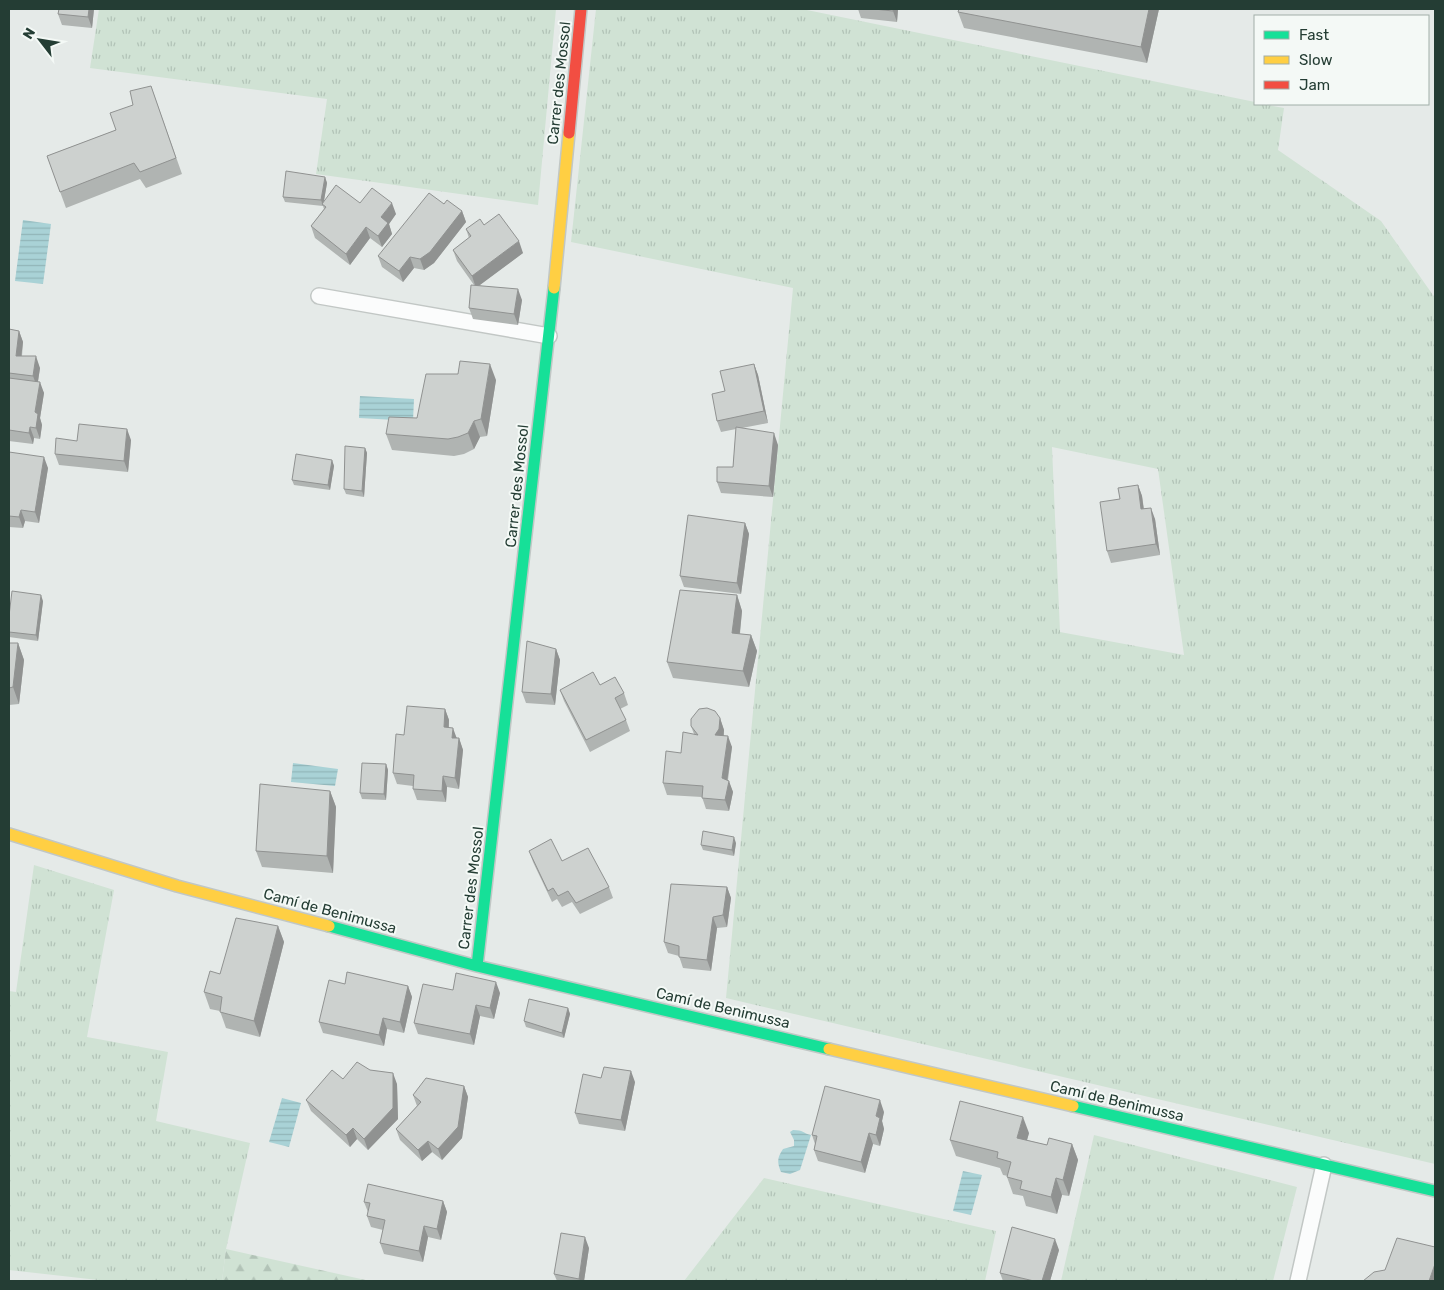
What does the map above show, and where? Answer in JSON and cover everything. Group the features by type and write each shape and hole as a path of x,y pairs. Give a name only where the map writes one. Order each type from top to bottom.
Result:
{"street":[{"name":"Carrer des Mossol","path":"477,966 549,336 581,9"},
{"name":"Camí de Benimussa","path":"9,834 177,886 477,966 1435,1191"}],"lane":[{"path":"319,296 549,336"},
{"path":"1298,1281 1324,1165"}],"green space":[{"path":"99,9 556,9 538,205 316,174 327,99 90,68"},
{"path":"596,9 802,9 1254,102 1254,105 1284,108 1278,150 1381,221 1435,298 1435,1164 726,998 793,288 571,242","holes":["1052,447 1158,469 1184,655 1060,632"]},
{"path":"34,865 114,890 87,1037 168,1052 156,1121 250,1143 226,1249 222,1281 107,1281 9,1270 9,991 16,992"},
{"path":"1094,1135 1297,1187 1273,1281 1061,1281"},
{"path":"764,1178 996,1231 985,1281 684,1281"},
{"path":"226,1249 370,1281 222,1281"}],"water":[{"path":"23,220 51,224 43,284 15,281"},
{"path":"360,396 414,399 413,421 359,418"},
{"path":"293,763 338,769 335,786 291,782"},
{"path":"282,1098 301,1103 289,1147 269,1142"},
{"path":"799,1130 811,1135 800,1170 790,1174 781,1172 778,1160 783,1149 794,1146 794,1140 790,1132"},
{"path":"963,1171 982,1175 971,1215 953,1211"}],"building":[{"path":"59,9 89,9 88,17 58,14"},
{"path":"874,9 893,9 893,11"},
{"path":"959,9 1149,9 1141,47 958,12"},
{"path":"151,86 176,158 140,172 134,163 60,192 47,156 116,130 110,113 133,105 130,91"},
{"path":"286,171 325,177 321,200 283,197"},
{"path":"336,185 360,203 372,188 392,203 381,217 388,223 378,236 366,227 346,254 311,226 326,207 322,204"},
{"path":"429,193 444,204 447,200 462,211 430,252 420,259 410,257 399,271 378,256"},
{"path":"499,214 519,241 472,276 453,250 471,236 466,229 480,219 484,225"},
{"path":"471,285 518,289 514,314 469,308"},
{"path":"9,329 19,331 16,356 36,356 33,376 9,373"},
{"path":"460,361 490,364 481,419 474,421 468,433 448,439 386,434 389,417 417,418 426,374 458,374"},
{"path":"754,364 764,411 717,421 712,394 725,391 720,371"},
{"path":"9,378 40,382 35,412 38,414 36,428 30,427 29,433 9,430"},
{"path":"79,424 127,429 124,461 55,454 56,438 77,441"},
{"path":"736,427 774,433 769,486 717,482 717,467 733,467"},
{"path":"345,446 365,448 362,491 344,489"},
{"path":"9,452 44,457 35,512 21,510 19,517 9,516"},
{"path":"296,454 332,460 328,485 292,480"},
{"path":"1138,485 1141,509 1151,508 1156,544 1107,551 1100,502 1120,499 1118,488"},
{"path":"688,515 745,523 737,583 680,576"},
{"path":"680,590 737,595 732,633 751,635 743,671 667,662"},
{"path":"12,591 41,595 36,635 9,632"},
{"path":"527,641 556,649 551,694 522,692"},
{"path":"9,643 18,643 13,687 9,688"},
{"path":"593,672 600,685 615,677 624,693 615,698 626,720 586,740 560,690"},
{"path":"407,706 445,709 444,727 453,728 452,738 459,738 455,778 443,776 442,791 413,789 414,775 393,773 396,734 404,735"},
{"path":"707,708 715,711 720,718 719,729 715,735 728,736 722,778 729,781 725,800 702,798 703,786 663,783 666,751 681,753 683,732 698,735 691,726 691,719 699,709"},
{"path":"362,763 386,764 384,794 360,793"},
{"path":"260,784 330,791 327,856 256,851"},
{"path":"703,831 734,837 732,850 701,845"},
{"path":"551,839 562,861 588,848 609,887 576,903 568,891 558,896 553,888 548,891 529,851"},
{"path":"671,884 727,887 723,915 713,917 707,960 679,957 679,946 664,942"},
{"path":"236,918 278,926 254,1021 220,1012 222,997 204,992 210,971 220,974"},
{"path":"347,972 408,986 400,1022 383,1018 379,1035 319,1022 329,980 345,984"},
{"path":"456,973 496,982 490,1008 476,1005 470,1034 414,1023 423,984 453,990"},
{"path":"529,999 568,1008 562,1033 524,1021"},
{"path":"357,1062 370,1070 393,1073 393,1108 364,1139 353,1128 346,1135 306,1100 332,1070 343,1079"},
{"path":"604,1067 631,1071 621,1120 575,1113 583,1074 601,1078"},
{"path":"426,1078 464,1086 458,1127 438,1149 428,1141 418,1150 396,1129 421,1102 413,1095"},
{"path":"825,1086 880,1100 876,1116 880,1118 876,1135 869,1133 861,1162 814,1150 817,1136 812,1135"},
{"path":"960,1101 1023,1117 1017,1138 1047,1145 1049,1138 1072,1144 1063,1180 1056,1178 1051,1197 1020,1189 1022,1181 1007,1177 1011,1162 997,1158 998,1152 950,1140"},
{"path":"368,1184 443,1201 437,1229 424,1226 419,1251 380,1243 385,1220 367,1216 370,1203 364,1202"},
{"path":"1012,1227 1055,1239 1042,1281 1000,1273"},
{"path":"561,1233 585,1237 579,1279 554,1274"},
{"path":"1397,1238 1435,1247 1435,1264 1429,1281 1363,1281 1374,1272 1385,1270"}],"traffic: fast":[{"path":"477,966 554,288"},
{"path":"329,926 477,966 829,1049"},
{"path":"1073,1106 1435,1191"}],"traffic: slow":[{"path":"554,288 569,133"},
{"path":"9,834 177,886 329,926"},
{"path":"829,1049 1073,1106"}],"traffic: jam":[{"path":"569,133 581,9"}]}
